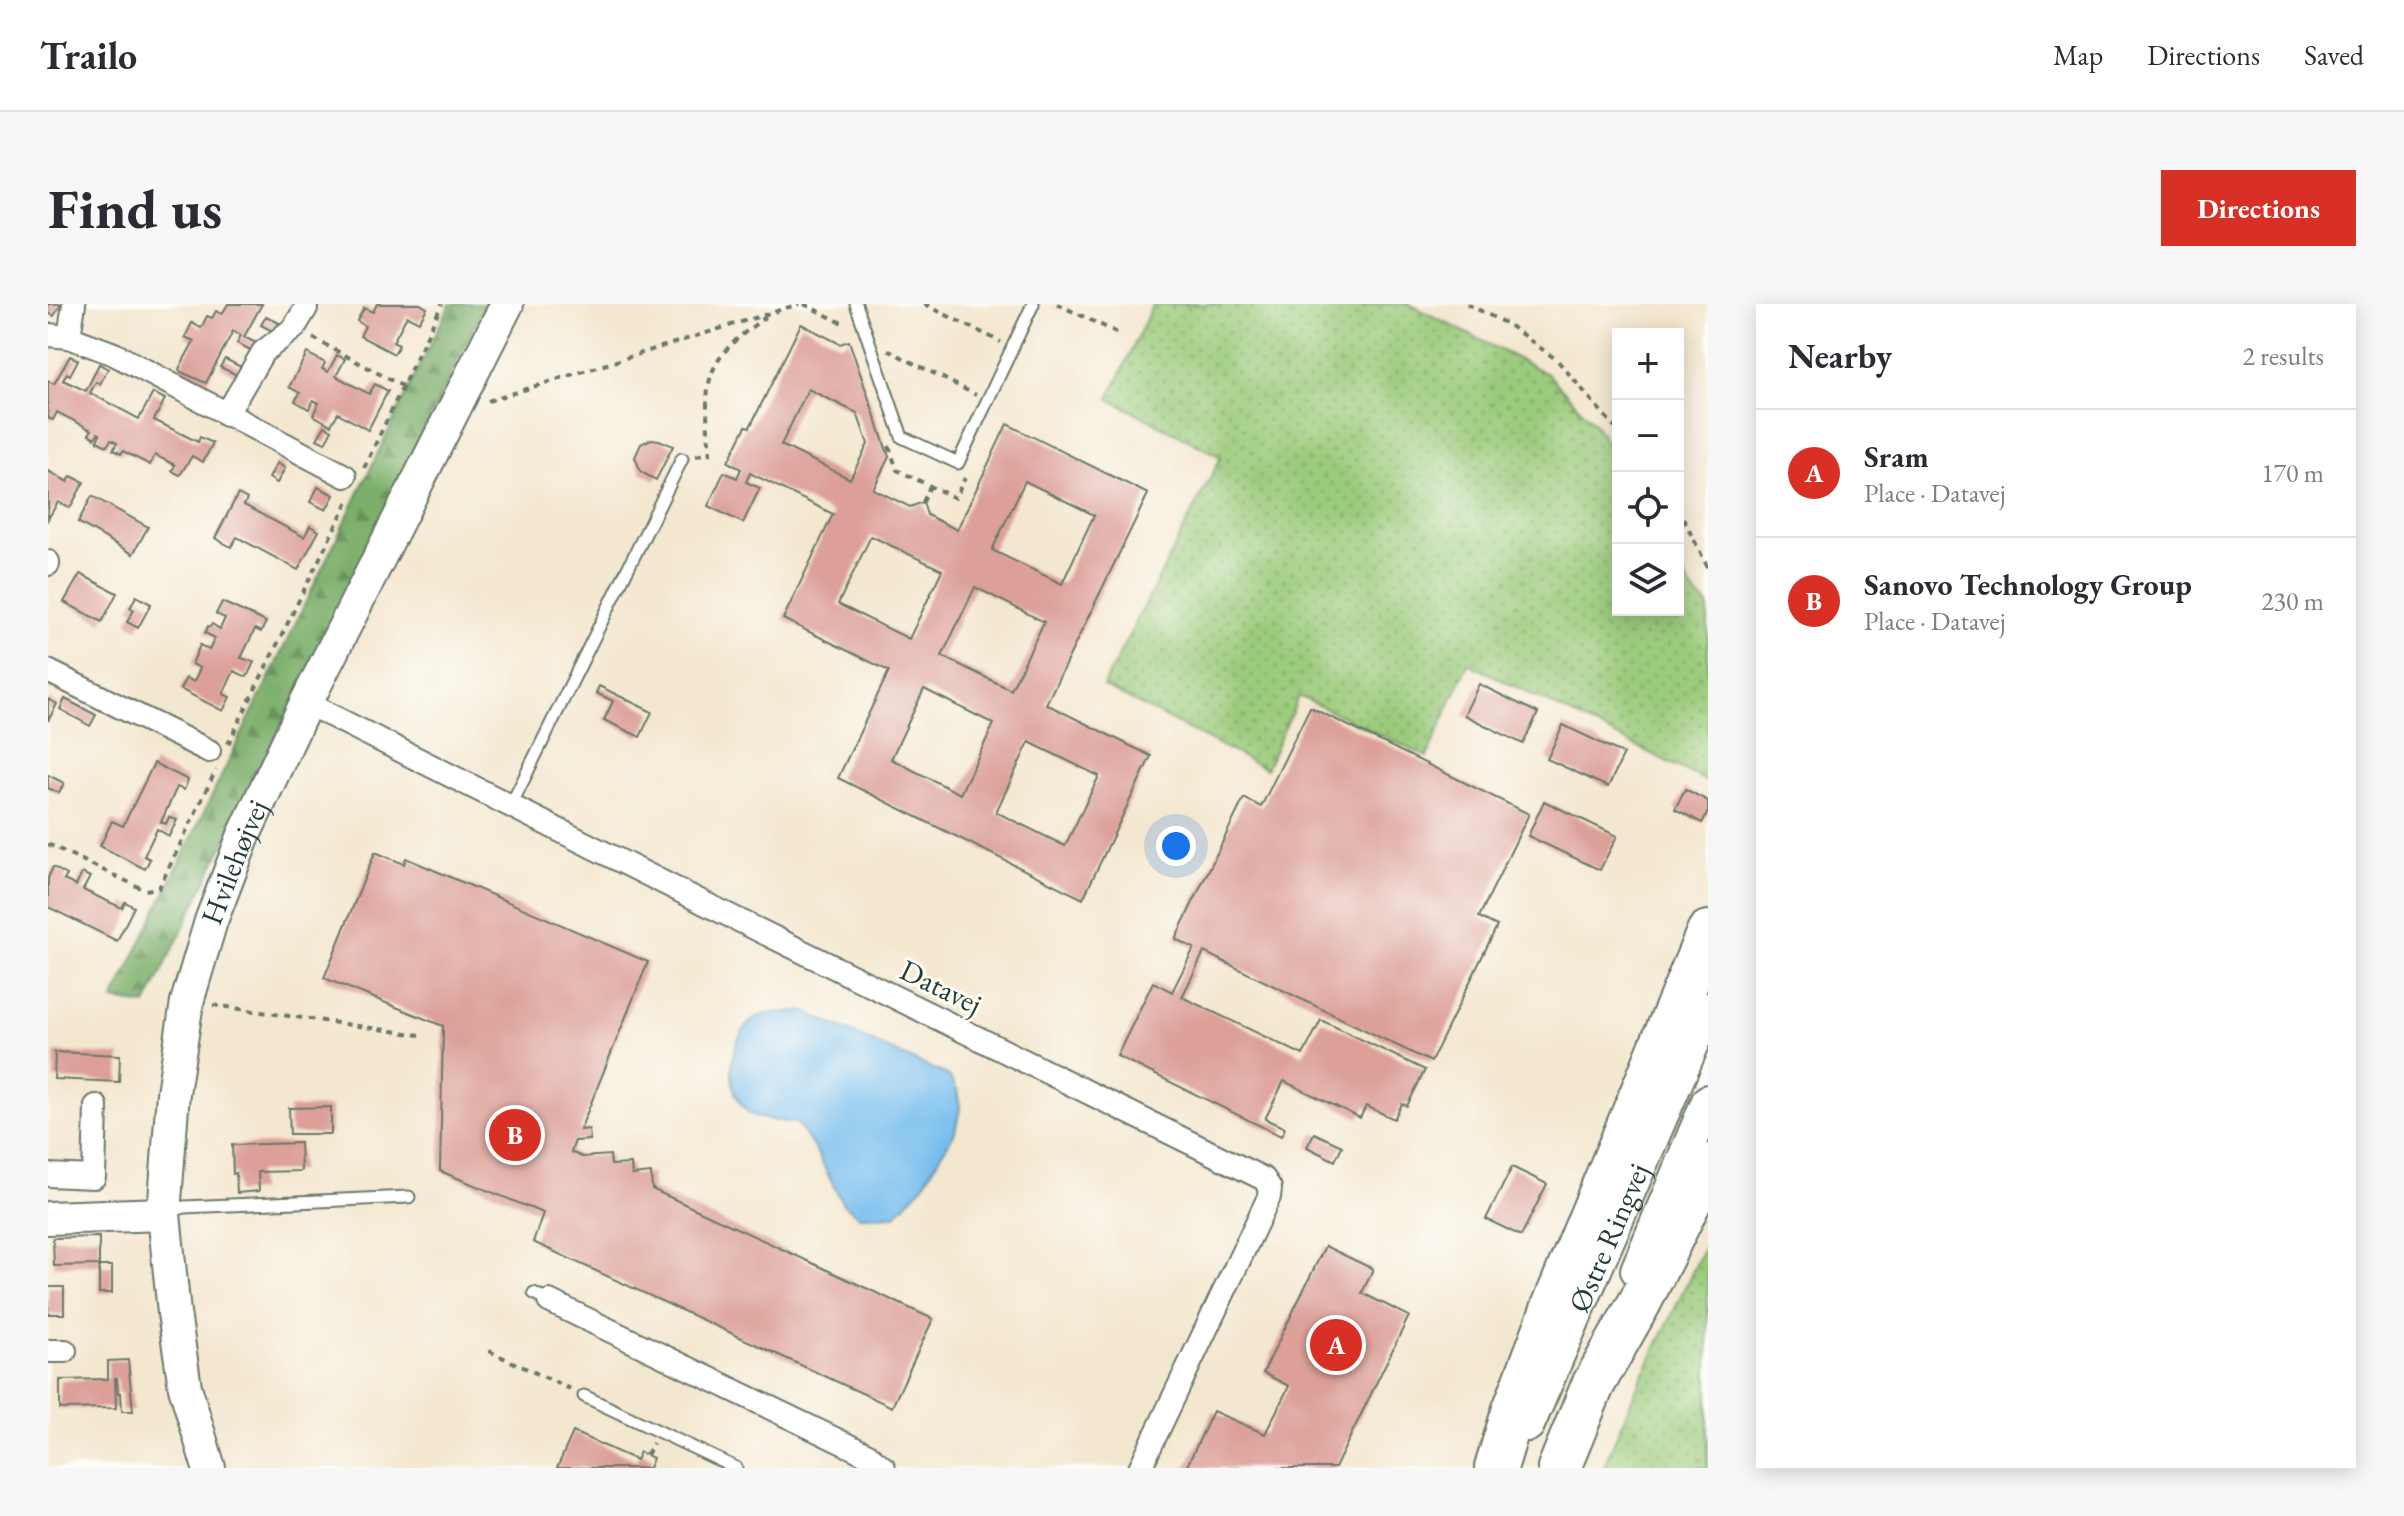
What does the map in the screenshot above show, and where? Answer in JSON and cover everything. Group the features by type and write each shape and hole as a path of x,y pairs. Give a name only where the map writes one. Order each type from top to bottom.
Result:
{"highway":[{"path":"1496,1468 1513,1412 1553,1307 1708,932"},
{"path":"1559,1468 1593,1385 1640,1302 1708,1165"}],"street":[{"path":"74,304 58,336 114,354 353,480"},
{"name":"Hvilehøjvej","path":"209,1468 185,1387 164,1214 173,1093 187,1002 211,921 244,835 306,703 507,304"},
{"path":"226,415 263,352 294,328 306,308"},
{"path":"48,671 219,753"},
{"name":"Datavej","path":"306,703 1264,1179 1270,1188 1269,1197 1140,1468"},
{"name":"Østre Ringvej","path":"1509,1468 1708,1009"},
{"name":"Østre Ringvej","path":"1593,1385 1654,1227 1708,1101"},
{"path":"48,1175 94,1177 96,1106"},
{"path":"48,1218 164,1214"},
{"path":"542,1297 868,1455 884,1468"}],"lane":[{"path":"856,304 902,437 958,463 1033,304"},
{"path":"511,805 682,459"},
{"path":"164,1214 184,1207 409,1197"},
{"path":"584,1396 736,1468"}],"path":[{"path":"48,844 145,890 159,888 219,753 442,304"},
{"path":"494,387 487,401 802,304 850,327 846,315"},
{"path":"924,304 1013,348"},
{"path":"1057,304 1120,334"},
{"path":"1467,304 1509,325 1557,360 1612,424"},
{"path":"682,459 710,453 707,393 716,364 742,334 772,313"},
{"path":"294,328 402,386"},
{"path":"867,336 891,352 988,401"},
{"path":"888,441 897,470 955,498 968,472"},
{"path":"923,502 930,486"},
{"path":"1684,520 1708,568"},
{"path":"209,1004 420,1035"},
{"path":"489,1351 584,1396"}],"green space":[{"path":"450,304 485,304 146,1005 113,1000"},
{"path":"1153,304 1409,304 1548,374 1595,424 1612,453 1612,616 1684,616 1684,576 1694,593 1708,605 1708,782 1468,663 1427,757 1299,696 1266,769 1103,686 1221,457 1109,399"},
{"path":"1708,1239 1708,1468 1603,1468 1635,1392"}],"water":[{"path":"803,1011 949,1076 957,1090 960,1108 955,1132 922,1187 895,1215 859,1216 843,1204 816,1151 797,1123 755,1116 744,1108 737,1096 732,1066 740,1036 749,1024 764,1015"}],"building":[{"path":"48,304 61,304 54,316 48,313"},
{"path":"228,304 262,304 244,337 260,345 256,353 237,343 241,335 233,331 206,383 181,372 179,369 194,341 185,337 192,323 201,328 207,316 212,318 216,311 222,314"},
{"path":"377,304 420,304 427,308 419,322 407,316 393,342 399,345 394,354 360,336 365,326 357,321 364,308 373,312"},
{"path":"266,316 279,323 274,332 261,325"},
{"path":"801,324 840,344 849,341 889,457 873,489 910,507 923,502 927,515 957,530 1007,424 1148,494 1046,704 1151,756 1083,899 838,778 889,671 783,619 833,514 750,473 746,482 760,488 743,523 708,506 724,472 737,478 741,469 728,462 746,426 750,427","holes":["808,389 857,413 868,444 850,479 781,445","1025,481 1094,515 1062,584 992,550","871,536 942,570 909,639 838,604","975,587 1044,622 1011,690 942,656","924,689 994,724 960,794 891,759","1029,742 1099,776 1065,846 996,812"]},
{"path":"307,353 325,363 322,369 328,372 337,355 345,359 336,376 369,394 375,384 388,391 368,430 338,413 331,425 313,415 319,403 313,400 309,409 295,401 300,393 289,387"},
{"path":"70,356 78,360 70,375 67,373 63,380 86,391 99,364 108,369 100,384 96,382 90,393 139,419 153,393 165,399 154,420 198,442 200,437 213,443 203,462 192,456 180,475 172,471 175,465 155,455 150,465 123,451 121,454 113,450 117,443 111,440 107,446 97,441 100,434 95,438 89,434 92,430 57,412 53,420 48,418 48,381 54,384"},
{"path":"225,359 243,368 239,376 220,367"},
{"path":"325,426 332,430 325,443 317,439"},
{"path":"651,439 673,446 656,480 641,472 635,457 641,444"},
{"path":"277,463 285,468 277,483 269,478"},
{"path":"48,471 68,482 71,476 84,482 70,508 58,502 48,519"},
{"path":"318,487 334,495 326,510 310,502"},
{"path":"238,494 247,499 244,505 304,537 310,526 319,531 298,570 237,537 231,547 215,538"},
{"path":"92,496 148,527 133,554 78,522"},
{"path":"80,574 117,593 102,622 64,602"},
{"path":"136,596 151,604 138,628 127,622 134,610 130,608"},
{"path":"222,602 266,622 261,632 255,629 241,658 254,662 247,677 234,671 223,694 230,697 223,711 180,689 186,678 194,682 200,668 192,664 200,645 209,650 215,638 205,633 208,626 212,624 220,629 225,618 216,614"},
{"path":"1479,684 1538,713 1523,744 1464,715"},
{"path":"599,686 652,712 640,737 604,720 613,701 596,693"},
{"path":"48,699 57,704 48,721"},
{"path":"65,699 96,715 90,726 60,709"},
{"path":"1310,707 1529,814 1479,917 1497,926 1431,1062 1204,952 1182,997 1303,1055 1321,1020 1425,1070 1407,1106 1402,1104 1394,1119 1366,1106 1360,1118 1284,1081 1265,1119 1285,1128 1281,1136 1117,1056 1153,982 1172,992 1194,948 1175,939 1244,798 1261,807"},
{"path":"1563,725 1624,754 1608,787 1547,759"},
{"path":"154,763 188,780 184,790 177,787 161,822 166,824 169,817 177,820 169,836 157,829 144,856 150,859 145,869 100,846 112,821 123,826"},
{"path":"48,775 64,783 59,793 48,788"},
{"path":"1685,789 1708,801 1708,812 1702,823 1675,809"},
{"path":"1544,801 1617,836 1600,870 1528,836"},
{"path":"375,852 404,864 406,858 648,962 580,1130 589,1129 590,1140 575,1141 571,1152 582,1157 610,1155 611,1165 631,1164 632,1175 651,1173 652,1189 933,1319 892,1407 533,1242 543,1213 440,1171 443,1026 324,978"},
{"path":"53,867 67,875 64,880 76,886 82,873 90,877 83,890 122,908 125,902 134,907 117,941 48,907 48,878"},
{"path":"55,1052 120,1055 119,1082 54,1079"},
{"path":"331,1107 331,1134 290,1134 289,1108"},
{"path":"1314,1133 1342,1146 1335,1161 1307,1147"},
{"path":"300,1143 301,1171 258,1172 259,1191 237,1193 232,1145"},
{"path":"1512,1167 1547,1184 1521,1236 1486,1219"},
{"path":"99,1237 99,1265 54,1266 53,1238"},
{"path":"1325,1246 1373,1269 1362,1293 1409,1316 1335,1468 1186,1468 1213,1411 1265,1434 1289,1386 1263,1373"},
{"path":"99,1266 112,1266 112,1293 99,1293"},
{"path":"48,1287 64,1287 64,1314 48,1314"},
{"path":"128,1360 133,1411 122,1411 117,1378 116,1408 60,1409 60,1380 108,1379 108,1361"},
{"path":"573,1432 636,1460 640,1452 653,1458 649,1468 557,1468"}],"place":[{"name":"Sanovo Technology Group","path":"515,1135"},
{"name":"Sram","path":"1336,1345"}]}
